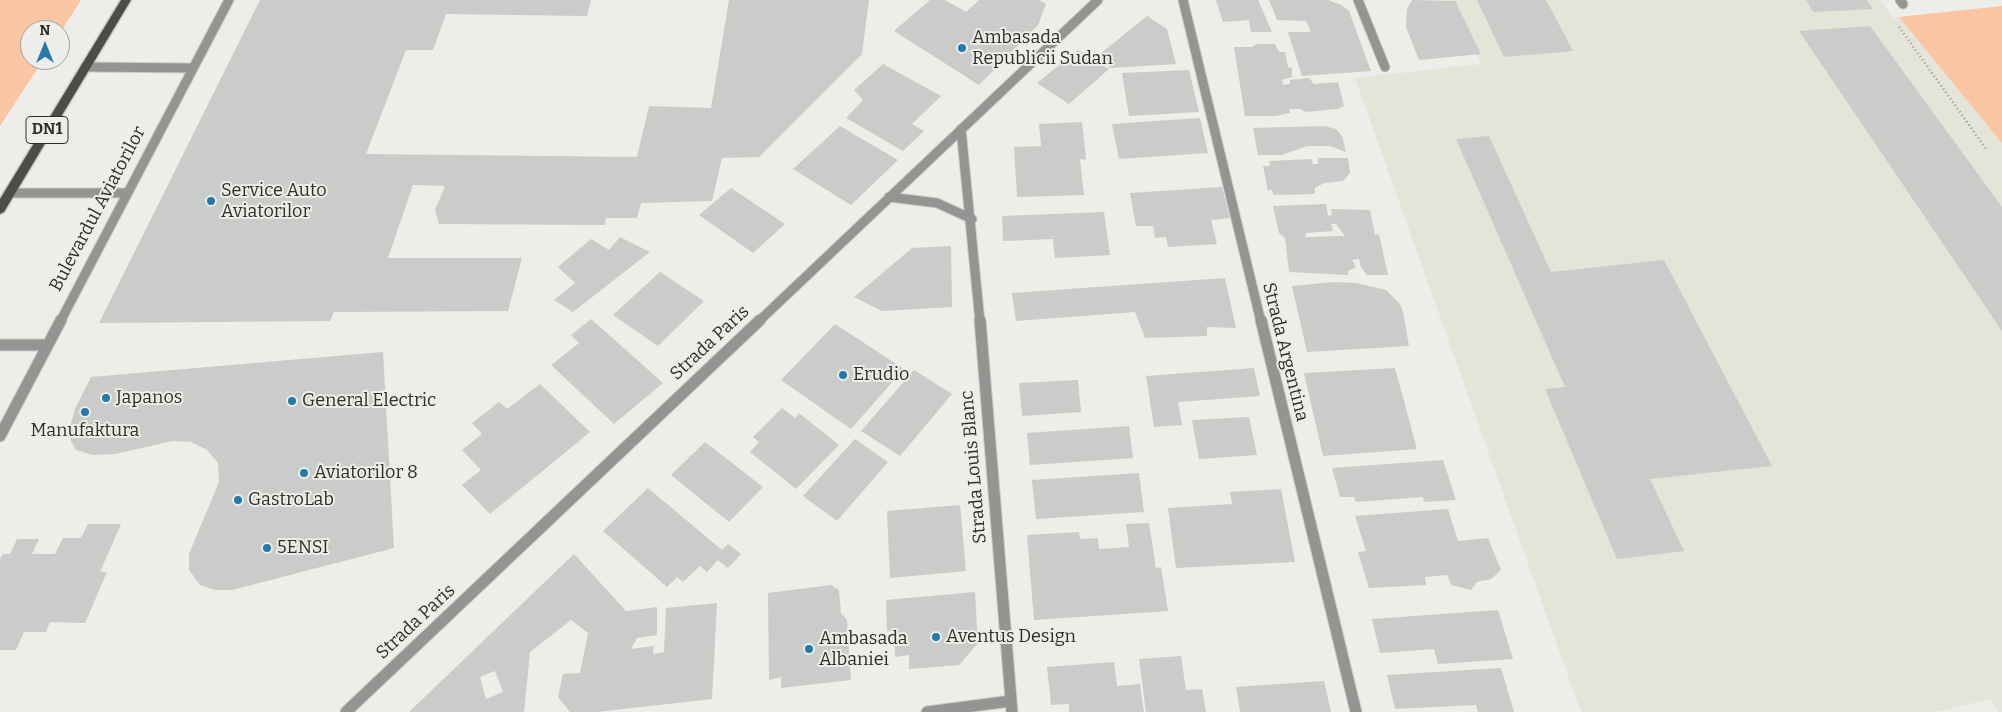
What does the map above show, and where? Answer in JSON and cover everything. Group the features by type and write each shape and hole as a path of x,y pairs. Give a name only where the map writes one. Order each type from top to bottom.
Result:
{"main road":[{"name":"DN1","path":"0,208 126,0"}],"street":[{"name":"Bulevardul Aviatorilor","path":"0,436 46,345 229,0"},
{"name":"Strada Paris","path":"346,712 1098,0"},
{"name":"Strada Argentina","path":"1183,0 1356,712"},
{"path":"1358,0 1385,68"},
{"path":"85,68 192,68"},
{"name":"Strada Louis Blanc","path":"961,129 972,219 1011,707"},
{"path":"9,193 126,193"},
{"path":"889,197 937,203 972,219"},
{"path":"0,345 46,345"},
{"path":"927,712 1011,707"}],"path":[{"path":"1898,26 1988,150"}],"shaded area":[{"path":"0,0 81,0 68,20 20,20 20,70 36,70 0,126"},
{"path":"1450,0 1880,0 1893,18 2002,6 2002,712 1998,712 1991,699 1934,712 1581,712 1355,78 1482,64"},
{"path":"2002,6 2002,143 1899,17"}],"building":[{"path":"260,0 591,0 587,16 446,14 433,50 406,50 366,154 637,157 649,106 711,108 729,0 869,0 862,54 759,157 722,158 712,201 641,203 637,218 606,218 605,225 439,224 435,210 445,186 413,185 388,258 522,258 508,311 334,312 330,321 99,323"},
{"path":"930,0 945,0 966,12 979,0 1039,0 1046,4 1038,25 979,85 894,31"},
{"path":"1216,0 1258,0 1272,32 1251,32 1249,20 1223,22"},
{"path":"1269,0 1328,0 1341,5 1349,11 1371,71 1302,76 1288,32 1311,32 1306,21 1277,20"},
{"path":"1412,0 1455,1 1481,54 1419,60 1406,27 1407,9"},
{"path":"1477,0 1546,0 1573,51 1504,57"},
{"path":"1806,0 1867,0 1873,9 1813,12"},
{"path":"1147,16 1167,29 1176,64 1111,68 1095,58"},
{"path":"1870,26 2002,207 2002,331 1799,31"},
{"path":"1257,44 1275,44 1279,52 1285,52 1288,67 1292,68 1292,77 1282,80 1283,85 1290,84 1290,80 1309,78 1314,84 1338,82 1344,106 1337,109 1306,112 1300,109 1289,109 1290,113 1276,116 1245,116 1234,47 1252,47"},
{"path":"1078,50 1109,69 1069,104 1037,83"},
{"path":"883,64 941,96 912,124 924,131 903,151 846,118 863,100 854,90"},
{"path":"1189,70 1199,112 1129,116 1122,73"},
{"path":"1200,118 1208,153 1119,159 1112,124"},
{"path":"1082,122 1086,160 1080,159 1084,195 1017,197 1014,147 1041,146 1039,124"},
{"path":"840,126 898,160 851,205 793,169"},
{"path":"1325,126 1336,129 1342,136 1346,152 1330,146 1307,146 1282,155 1258,155 1253,128"},
{"path":"1489,136 1551,272 1664,260 1772,466 1650,479 1684,551 1617,559 1545,389 1565,387 1456,139"},
{"path":"1318,158 1348,158 1350,173 1343,181 1324,183 1315,188 1315,194 1274,195 1271,189 1268,191 1263,166 1270,166 1269,161 1311,159 1313,164 1318,164"},
{"path":"1222,187 1230,218 1211,220 1217,244 1168,247 1166,237 1155,238 1153,226 1136,226 1130,193"},
{"path":"731,188 785,224 753,253 699,215"},
{"path":"1326,204 1328,216 1332,215 1331,209 1370,210 1375,235 1379,234 1388,275 1367,275 1361,267 1359,259 1352,260 1356,267 1348,271 1348,275 1289,272 1285,238 1279,233 1273,206","holes":["1331,224 1336,224 1345,236 1305,237 1306,233 1333,231"]},
{"path":"1104,212 1110,255 1055,258 1053,239 1003,241 1002,216"},
{"path":"620,237 650,252 573,312 554,300 575,283 558,267 591,239 609,250"},
{"path":"951,246 952,307 882,311 854,297 912,248"},
{"path":"660,272 704,301 658,346 613,315"},
{"path":"1225,278 1236,328 1207,327 1207,336 1145,338 1135,312 1016,321 1012,293"},
{"path":"1333,282 1357,283 1386,290 1400,304 1409,346 1307,352 1292,286"},
{"path":"591,319 663,383 614,424 551,365 579,343 571,335"},
{"name":"Erudio","path":"835,324 904,369 851,429 781,380"},
{"name":"Aviatorilor 8","path":"383,352 394,548 232,590 215,590 200,585 189,570 189,554 219,482 218,463 207,450 191,442 172,441 116,454 93,455 76,450 71,441 69,431 75,409 91,377"},
{"path":"1254,368 1260,396 1178,402 1182,425 1154,427 1146,376"},
{"path":"1395,368 1417,449 1323,456 1304,373"},
{"path":"914,370 952,394 900,456 861,431"},
{"path":"1078,380 1081,412 1022,416 1019,383"},
{"path":"540,384 590,432 490,514 462,485 481,470 462,450 482,434 472,423 499,402 507,409"},
{"path":"782,408 795,418 799,413 839,445 796,489 750,452 759,442 753,437"},
{"path":"1249,417 1257,455 1199,459 1192,420"},
{"path":"1129,426 1133,458 1030,465 1027,433"},
{"path":"855,439 888,462 837,521 803,496"},
{"path":"705,442 763,487 729,522 671,475"},
{"path":"1443,460 1456,500 1424,502 1423,497 1356,502 1354,497 1340,497 1332,468"},
{"path":"1139,473 1144,512 1036,519 1032,480"},
{"path":"648,488 722,550 728,544 741,554 728,568 718,560 707,572 700,566 683,582 677,577 667,587 603,531"},
{"path":"1281,489 1295,562 1176,568 1168,508 1232,504 1230,492"},
{"path":"960,505 966,571 890,578 887,511"},
{"path":"1448,509 1458,541 1488,538 1501,570 1491,579 1477,582 1471,590 1451,585 1447,575 1425,577 1426,585 1369,588 1358,552 1366,551 1355,516"},
{"path":"1149,523 1156,568 1161,567 1168,611 1034,620 1027,535 1079,532 1080,539 1098,538 1099,549 1129,547 1126,524"},
{"path":"88,524 121,524 100,572 107,572 85,623 50,622 46,632 24,632 16,650 0,650 0,559 3,554 10,554 17,539 39,539 32,554 55,554 63,538 81,538"},
{"path":"574,554 626,611 657,607 657,635 637,638 631,649 654,646 653,654 664,652 666,608 717,603 712,699 597,712 570,712 558,697 563,674 580,673 588,633 571,620 530,652 524,712 409,712","holes":["495,671 503,692 486,699 480,677"]},
{"name":"Ambasada Albaniei","path":"831,585 839,590 841,613 847,620 851,680 781,688 781,677 769,680 768,593"},
{"name":"Aventus Design","path":"975,592 978,643 959,665 909,669 909,655 895,657 894,631 887,631 886,600"},
{"path":"1498,610 1513,659 1438,664 1434,649 1380,653 1372,619"},
{"path":"1181,656 1186,690 1202,689 1206,712 1146,712 1139,659"},
{"path":"1114,662 1117,686 1140,684 1144,712 1069,712 1069,704 1051,705 1047,667"},
{"path":"1501,668 1514,712 1478,712 1476,705 1395,709 1387,675"},
{"path":"1324,681 1331,712 1240,712 1236,687"}],"place":[{"name":"Ambasada Republicii Sudan","path":"962,48"},
{"name":"Service Auto Aviatorilor","path":"211,201"},
{"name":"Erudio","path":"843,375"},
{"name":"Japanos","path":"106,398"},
{"name":"General Electric","path":"292,401"},
{"name":"Manufaktura","path":"85,412"},
{"name":"Aviatorilor 8","path":"304,473"},
{"name":"GastroLab","path":"238,500"},
{"name":"5ENSI","path":"267,548"},
{"name":"Aventus Design","path":"936,637"},
{"name":"Ambasada Albaniei","path":"809,649"}]}
